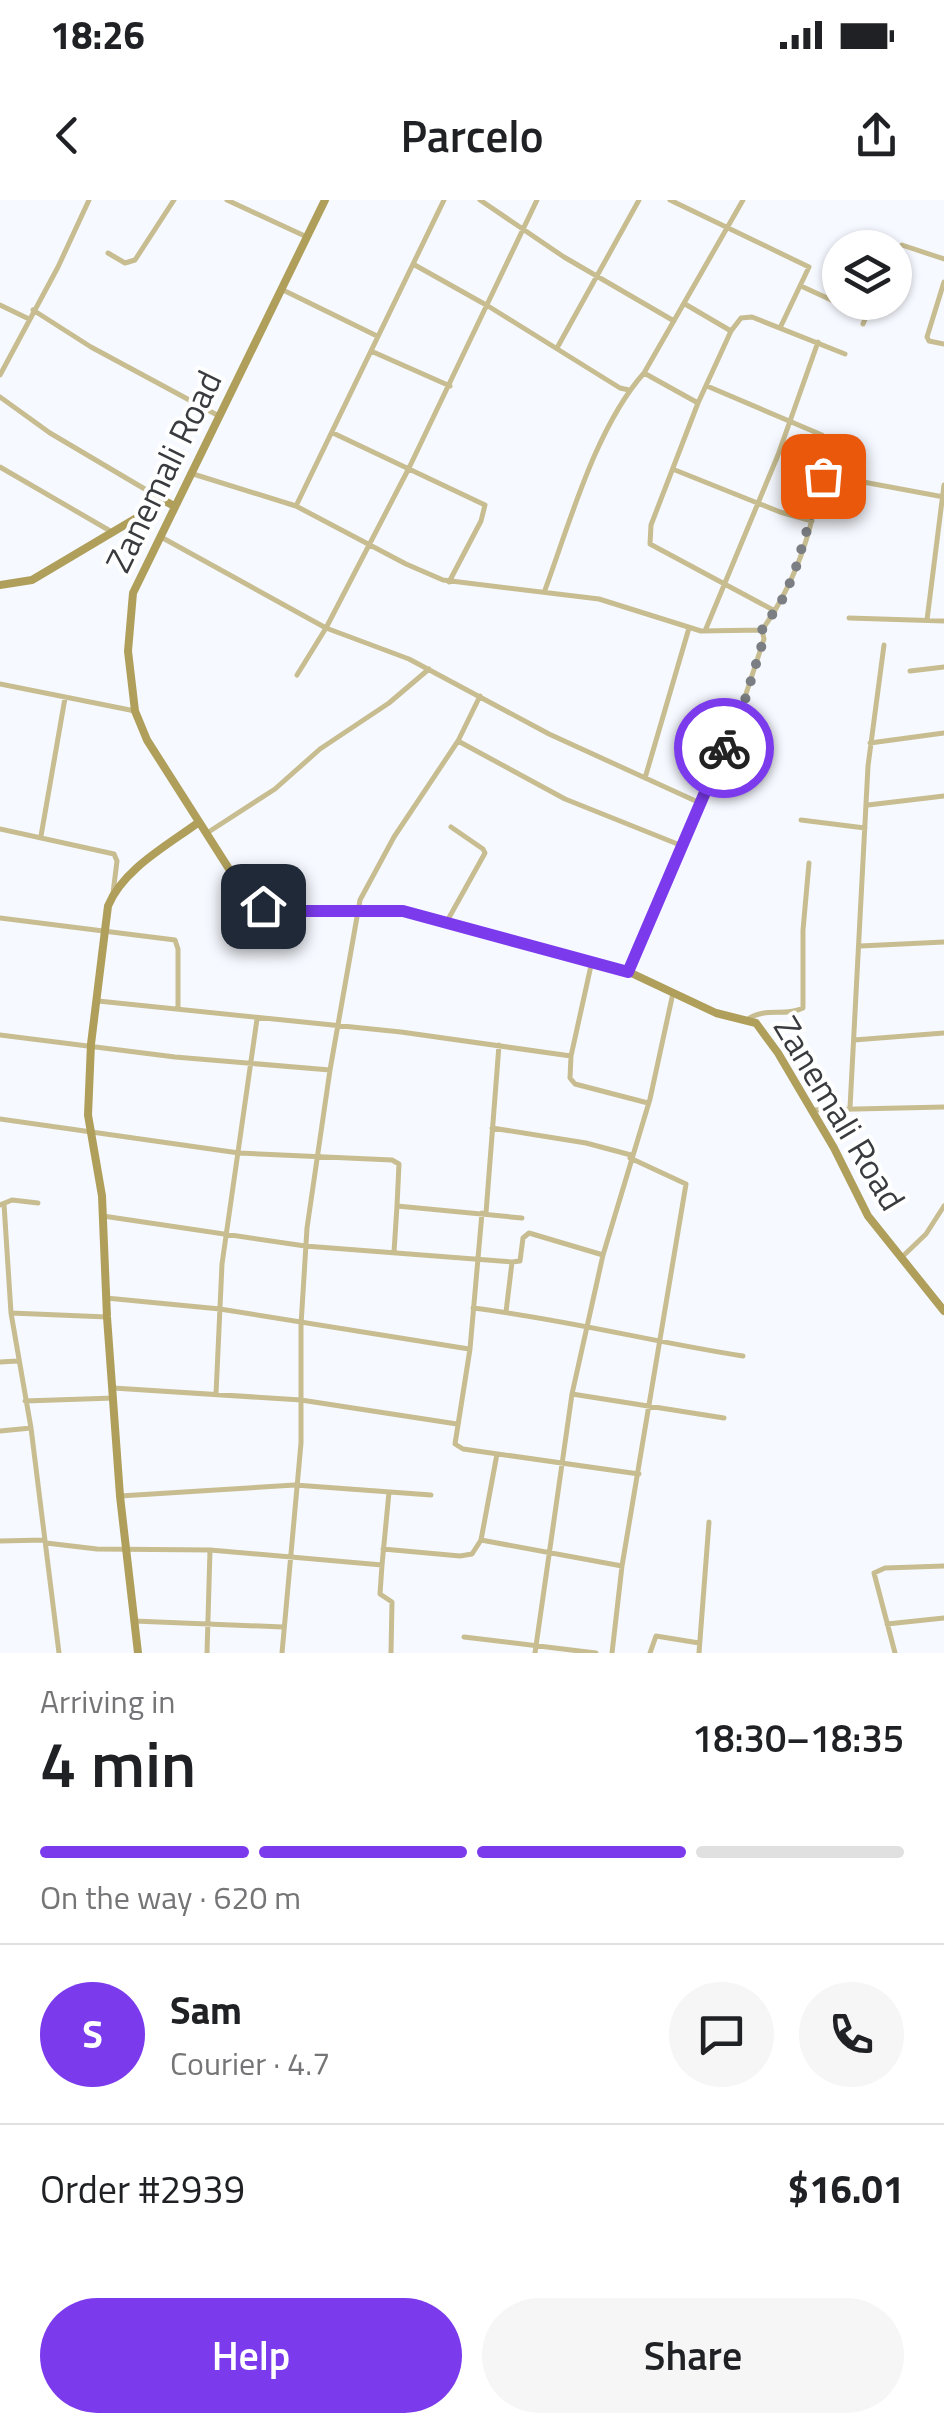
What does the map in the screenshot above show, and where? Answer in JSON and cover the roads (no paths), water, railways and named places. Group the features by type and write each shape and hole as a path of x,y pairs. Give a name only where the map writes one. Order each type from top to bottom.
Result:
{"street":[{"path":"0,375 58,267 88,200"},
{"path":"108,252 125,263 135,260 174,200"},
{"path":"228,200 307,236"},
{"name":"Zanemali Road","path":"325,200 190,473 170,504 133,593 128,650 136,711 147,740 245,894 263,906 278,911 403,911 628,972 716,1014 748,1019 764,1031 834,1148 868,1216 944,1310"},
{"path":"296,506 444,200"},
{"path":"480,200 595,277 674,321"},
{"path":"296,675 326,628 409,468 537,200"},
{"path":"557,348 639,200"},
{"path":"670,200 809,268 780,328"},
{"path":"544,590 588,475 628,390 644,373 743,200"},
{"path":"912,248 944,259"},
{"path":"413,264 628,390"},
{"path":"944,282 927,337 928,341 944,344"},
{"path":"801,286 822,297"},
{"path":"281,289 376,336"},
{"path":"684,304 731,331"},
{"path":"0,305 28,319"},
{"path":"33,310 91,347 219,416"},
{"path":"775,611 648,541 651,525 698,403 731,331 746,316 845,354"},
{"path":"705,631 790,422 818,342"},
{"path":"371,351 450,386"},
{"path":"644,373 698,403"},
{"path":"706,386 822,435"},
{"path":"0,398 170,504"},
{"path":"333,433 485,505 481,521 449,582"},
{"path":"0,467 115,534"},
{"path":"675,470 812,521"},
{"path":"190,473 296,506 406,564 449,582 599,599 705,631 762,630"},
{"path":"628,972 744,703 764,638 762,630 794,574 812,521 818,484 826,476 943,497"},
{"path":"927,620 940,563 944,485"},
{"path":"0,585 32,580 170,504"},
{"path":"159,536 326,628 429,669 549,734 700,803"},
{"path":"848,618 944,621"},
{"path":"645,778 688,628"},
{"path":"850,1108 870,743 884,645"},
{"path":"910,672 944,667"},
{"path":"207,833 275,789 320,749 389,703 429,669"},
{"path":"0,684 136,711"},
{"path":"282,1653 296,1485 306,1246 330,1070 363,892 394,837 458,741 480,696"},
{"path":"41,836 65,698"},
{"path":"870,743 944,733"},
{"path":"458,741 564,799 680,845"},
{"path":"866,805 944,796"},
{"path":"801,820 865,828"},
{"path":"112,895 127,876 199,822"},
{"path":"446,923 484,853 451,827"},
{"path":"0,829 116,856 90,1044 90,1134 100,1176 120,1496 138,1653"},
{"path":"748,1019 762,1012 793,1012 803,1008 809,863"},
{"path":"0,918 170,937 177,943 178,1010"},
{"path":"860,946 944,942"},
{"path":"592,961 571,1056 570,1078 575,1084 648,1103"},
{"path":"536,1649 572,1394 602,1255 648,1103 673,993"},
{"path":"95,1001 571,1056"},
{"path":"216,1394 226,1235 257,1020"},
{"path":"854,1040 944,1033"},
{"path":"0,1034 252,1065 330,1070"},
{"path":"500,1045 470,1349 456,1446 638,1474"},
{"path":"812,1110 944,1107"},
{"path":"0,1119 239,1153 396,1161 400,1164 394,1252"},
{"path":"492,1128 586,1143 630,1156 686,1184 622,1566 612,1653"},
{"path":"38,1203 12,1200 2,1204 11,1314 31,1428 58,1653"},
{"path":"397,1206 522,1218"},
{"path":"902,1257 926,1234 944,1206"},
{"path":"103,1216 306,1246 512,1262 520,1261 523,1238 529,1232 602,1255"},
{"path":"506,1312 512,1262"},
{"path":"0,1286 10,1287"},
{"path":"106,1298 220,1310 470,1349"},
{"path":"473,1308 538,1316 743,1356"},
{"path":"11,1314 107,1318"},
{"path":"0,1362 18,1361"},
{"path":"25,1402 113,1393 216,1394 301,1400 458,1424"},
{"path":"572,1394 724,1418"},
{"path":"0,1430 31,1428"},
{"path":"383,1548 467,1556 477,1549 497,1454"},
{"path":"120,1496 296,1485 431,1496"},
{"path":"389,1492 380,1594 392,1602 391,1653"},
{"path":"698,1653 710,1522"},
{"path":"481,1540 622,1566"},
{"path":"0,1541 97,1549 210,1550 382,1565"},
{"path":"207,1653 210,1550"},
{"path":"896,1653 874,1579 878,1570 944,1566"},
{"path":"888,1624 940,1618 944,1627"},
{"path":"134,1620 284,1627"},
{"path":"650,1653 656,1636 699,1643"},
{"path":"464,1637 536,1649 596,1653"}]}
